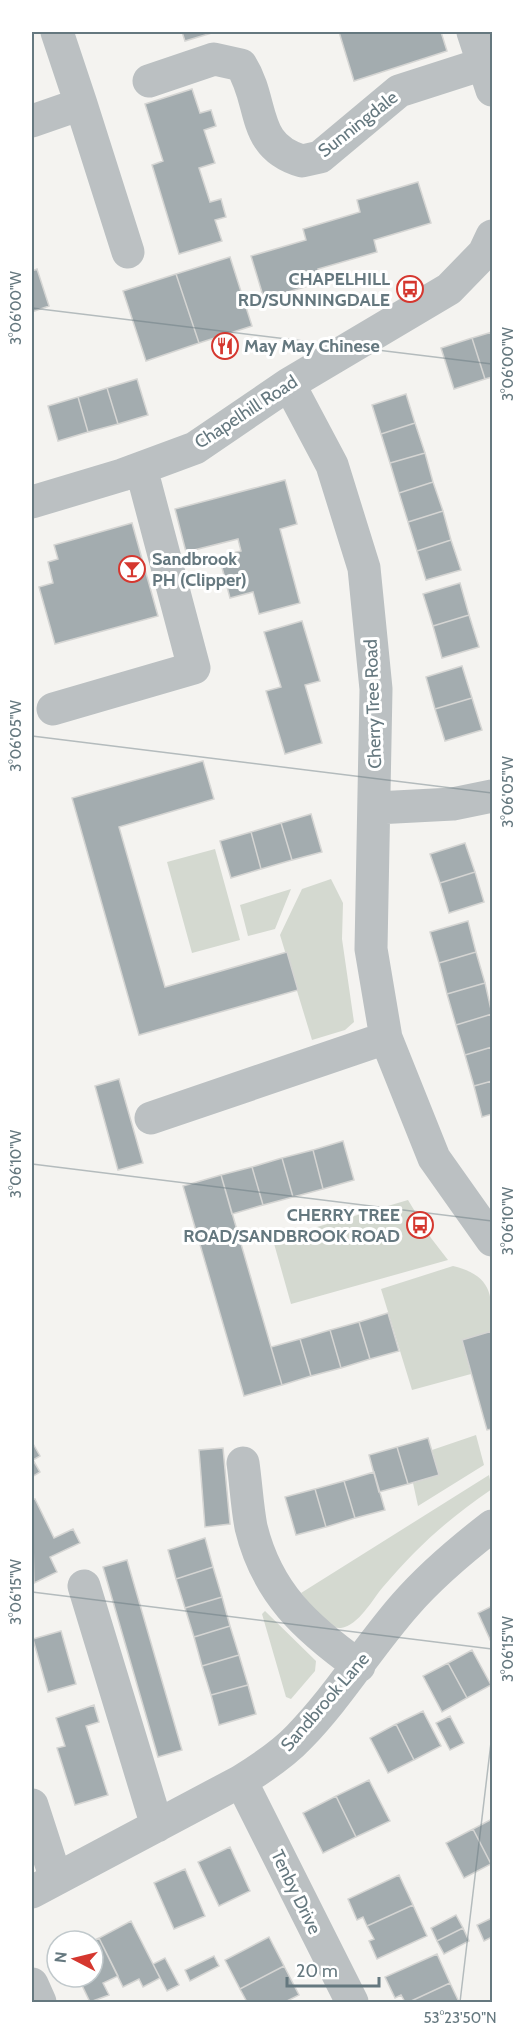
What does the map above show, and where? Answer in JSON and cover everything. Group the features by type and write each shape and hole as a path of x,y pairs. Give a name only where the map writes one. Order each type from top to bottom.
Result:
{"street":[{"path":"57,32 128,252"},
{"path":"473,32 488,77"},
{"name":"Sunningdale","path":"149,81 214,59 241,65 249,78 265,136 275,149 289,158 302,161 320,157 399,91 488,77"},
{"path":"32,121 81,104"},
{"name":"Chapelhill Road","path":"32,502 141,468 195,447 289,384 449,289 484,253 492,236"},
{"name":"Cherry Tree Road","path":"289,384 332,465 364,568 376,689 376,808 371,949 386,1038 434,1158 492,1240"},
{"path":"53,709 194,668 141,468"},
{"path":"376,808 453,804 492,796"},
{"path":"151,1118 386,1038"},
{"path":"243,1462 251,1527 264,1563 286,1603 316,1636 359,1665"},
{"name":"Sandbrook Lane","path":"44,1885 241,1781 272,1761 299,1737 405,1605 455,1554 492,1526"},
{"path":"84,1586 157,1826"},
{"name":"Tenby Drive","path":"241,1781 351,2002"},
{"path":"32,1805 44,1885"},
{"path":"32,1984 40,2002"}],"shaded area":[{"path":"215,849 240,940 192,953 167,862"},
{"path":"331,879 343,903 342,939 354,1022 345,1030 312,1040 280,935 302,889"},
{"path":"291,889 275,929 248,936 240,905"},
{"path":"408,1200 431,1238 448,1260 291,1304 273,1240"},
{"path":"453,1266 476,1275 488,1289 492,1307 492,1331 462,1340 471,1374 412,1390 381,1289"},
{"path":"476,1435 484,1465 418,1506 413,1483 439,1475 432,1450"},
{"path":"489,1475 492,1489 447,1522 421,1546 383,1587 365,1611 348,1626 341,1628 330,1625 318,1615 301,1593"},
{"path":"265,1611 316,1661 315,1671 291,1699 286,1697 262,1614"}],"building":[{"path":"182,32 215,32 185,41"},
{"path":"339,32 441,32 447,51 354,81"},
{"path":"192,89 200,113 211,110 216,126 204,130 215,163 199,168 210,202 221,199 226,217 215,220 222,241 179,254 152,165 163,161 145,104"},
{"path":"418,182 431,223 374,240 377,252 318,269 322,282 264,299 251,256 306,240 303,229 360,212 357,200"},
{"path":"230,257 252,326 199,343 176,274"},
{"path":"37,269 49,306 32,312 32,271"},
{"path":"176,274 199,343 146,361 123,291"},
{"path":"492,332 492,377 485,379 472,338"},
{"path":"472,338 485,379 454,389 441,348"},
{"path":"137,379 148,415 118,424 107,388"},
{"path":"107,388 118,424 88,432 78,397"},
{"path":"406,394 415,423 381,434 372,405"},
{"path":"78,397 88,432 58,441 48,406"},
{"path":"415,423 425,453 390,463 381,434"},
{"path":"425,453 433,482 399,493 390,463"},
{"path":"285,480 297,524 280,529 300,603 259,614 253,592 230,598 219,556 241,551 238,539 186,552 175,509"},
{"path":"433,482 443,511 408,522 399,493"},
{"path":"443,511 451,540 417,551 408,522"},
{"path":"132,523 158,616 55,644 39,587 53,583 48,562 58,559 54,545"},
{"path":"451,540 461,570 426,580 417,551"},
{"path":"460,583 469,615 433,626 423,594"},
{"path":"469,615 479,647 442,658 433,626"},
{"path":"302,621 320,681 305,685 322,743 285,754 266,691 281,687 264,632"},
{"path":"462,666 472,698 435,709 426,677"},
{"path":"472,698 482,730 445,741 435,709"},
{"path":"203,761 214,799 119,827 165,987 287,952 298,990 139,1035 72,798"},
{"path":"311,814 322,852 292,860 281,823"},
{"path":"281,823 292,860 261,869 251,832"},
{"path":"251,832 261,869 231,878 220,841"},
{"path":"465,843 475,872 440,883 430,854"},
{"path":"475,872 484,902 449,913 440,883"},
{"path":"468,921 476,952 439,963 430,932"},
{"path":"476,952 485,983 447,994 439,963"},
{"path":"485,983 492,1014 456,1025 447,994"},
{"path":"492,1014 492,1047 465,1055 456,1025"},
{"path":"492,1047 492,1081 474,1086 465,1055"},
{"path":"119,1079 143,1163 118,1170 95,1086"},
{"path":"492,1081 492,1114 482,1117 474,1086"},
{"path":"343,1141 354,1180 323,1189 313,1150"},
{"path":"313,1150 323,1189 293,1197 282,1158"},
{"path":"282,1158 293,1197 263,1205 252,1167"},
{"path":"252,1167 263,1205 232,1214 221,1175"},
{"path":"221,1175 282,1385 244,1396 183,1186"},
{"path":"388,1313 399,1351 370,1359 359,1322"},
{"path":"359,1322 370,1359 341,1368 330,1330"},
{"path":"330,1330 341,1368 311,1376 300,1339"},
{"path":"492,1331 492,1429 487,1430 462,1340"},
{"path":"300,1339 311,1376 282,1385 271,1347"},
{"path":"428,1438 439,1475 408,1484 397,1447"},
{"path":"32,1442 40,1456 33,1460 40,1472 32,1477"},
{"path":"397,1447 408,1484 379,1492 369,1455"},
{"path":"223,1448 230,1524 205,1527 199,1450"},
{"path":"374,1472 385,1510 355,1518 344,1481"},
{"path":"344,1481 355,1518 326,1527 315,1489"},
{"path":"315,1489 326,1527 296,1535 285,1497"},
{"path":"35,1499 54,1538 73,1529 80,1543 50,1557 57,1572 34,1583 32,1500"},
{"path":"205,1538 213,1567 176,1579 168,1550"},
{"path":"127,1560 182,1750 158,1757 103,1567"},
{"path":"213,1567 222,1597 185,1608 176,1579"},
{"path":"222,1597 230,1626 194,1637 185,1608"},
{"path":"492,1606 492,1644 478,1613"},
{"path":"230,1626 239,1655 202,1666 194,1637"},
{"path":"61,1631 76,1684 48,1692 33,1639"},
{"path":"472,1650 491,1685 467,1698 448,1663"},
{"path":"239,1655 248,1685 211,1695 202,1666"},
{"path":"448,1663 467,1698 442,1712 423,1676"},
{"path":"248,1685 256,1714 219,1725 211,1695"},
{"path":"94,1705 99,1722 86,1726 108,1795 75,1805 57,1748 65,1746 56,1718"},
{"path":"423,1711 441,1746 414,1760 396,1724"},
{"path":"450,1716 464,1743 450,1750 436,1723"},
{"path":"396,1724 414,1760 388,1773 370,1738"},
{"path":"369,1780 390,1821 356,1837 336,1796"},
{"path":"336,1796 356,1837 323,1853 303,1813"},
{"path":"492,1819 492,1863 491,1864 473,1829"},
{"path":"473,1829 491,1864 464,1878 446,1843"},
{"path":"230,1847 250,1891 219,1906 198,1862"},
{"path":"185,1869 205,1916 174,1929 154,1883"},
{"path":"399,1875 413,1905 367,1926 363,1917 357,1920 348,1899"},
{"path":"413,1905 427,1936 377,1959 369,1941 374,1939 367,1926"},
{"path":"456,1915 463,1928 437,1941 431,1928"},
{"path":"492,1918 492,1937 484,1941 477,1925"},
{"path":"131,1921 160,1978 143,1987 139,1979 123,1987 105,1950 105,1935"},
{"path":"463,1928 469,1941 444,1954 437,1941"},
{"path":"269,1937 284,1966 240,1989 225,1960"},
{"path":"105,1950 118,1976 105,1982"},
{"path":"437,1954 450,1983 409,2002 405,2002 401,1995 395,1998 385,1977"},
{"path":"214,1956 219,1966 190,1981 185,1970"},
{"path":"165,1958 179,1985 167,1991 153,1964"},
{"path":"284,1966 299,1995 285,2002 247,2002 240,1989"},
{"path":"450,1983 459,2002 409,2002"},
{"path":"105,1987 109,1995 90,2002 84,1989 105,1989"}],"place":[{"name":"CHAPELHILL RD/SUNNINGDALE","path":"410,289"},
{"name":"May May Chinese","path":"225,346"},
{"name":"Sandbrook PH (Clipper)","path":"132,569"},
{"name":"CHERRY TREE ROAD/SANDBROOK ROAD","path":"420,1225"}]}
